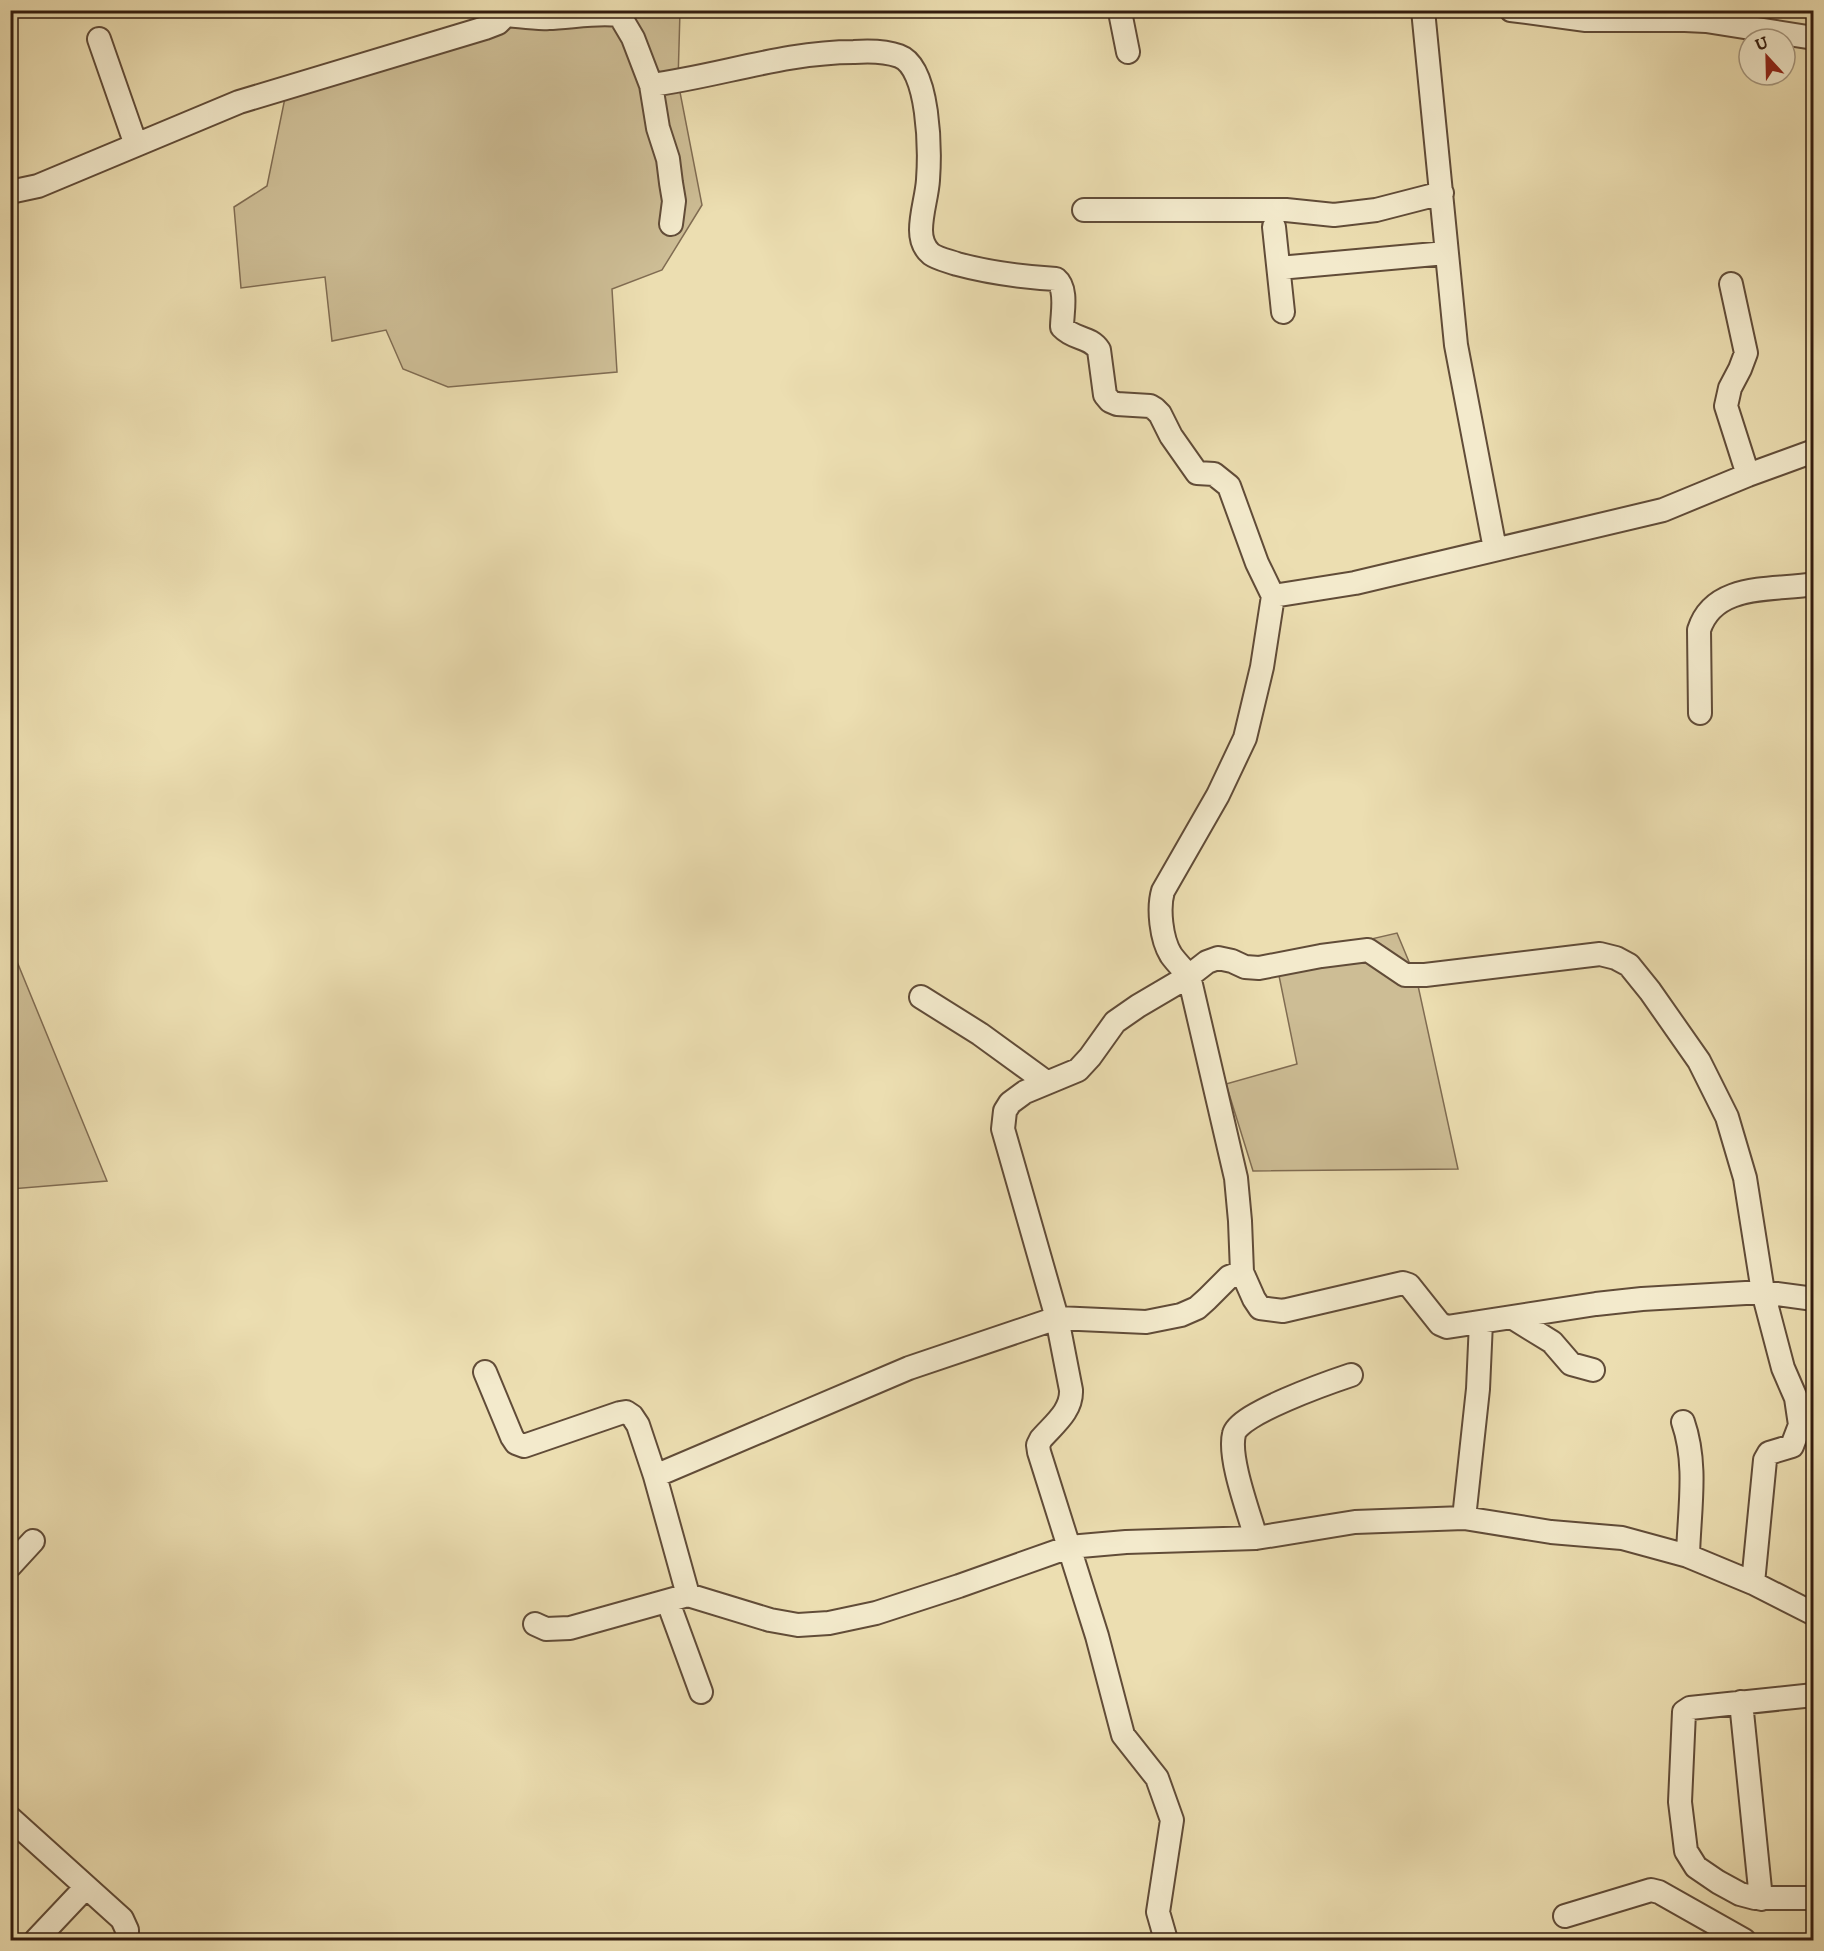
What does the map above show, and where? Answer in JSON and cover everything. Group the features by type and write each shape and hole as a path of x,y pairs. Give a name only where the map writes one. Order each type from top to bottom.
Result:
{"street":[{"path":"1122,10 1121,17 1128,52"},
{"path":"1423,10 1457,356 1495,549"},
{"path":"1511,10 1586,21 1685,20 1707,16 1814,38"},
{"path":"10,192 38,186 239,102 485,28 498,23 506,13 546,18 598,16 610,13 620,16 633,38 651,85 658,128 668,159 674,201 671,224"},
{"path":"99,39 136,145"},
{"path":"651,85 684,81 813,54 874,52 900,56 909,62 922,90 927,131 928,181 921,230 924,245 932,255 957,264 989,272 1056,279 1063,290 1062,327 1069,334 1095,344 1099,350 1105,395 1110,401 1117,404 1149,406 1155,409 1197,473 1214,474 1229,486 1257,563 1274,596 1263,667 1245,738 1218,795 1163,891 1159,903 1165,941 1170,954 1189,976 1236,1178 1242,1272 1260,1308 1283,1311 1403,1283 1409,1285 1441,1325 1450,1327 1631,1300 1763,1292 1814,1299"},
{"path":"1084,210 1286,210 1334,215 1376,210 1442,193"},
{"path":"1274,227 1283,312"},
{"path":"1279,268 1446,253"},
{"path":"1731,284 1746,353 1730,388 1726,406 1748,475"},
{"path":"1274,596 1355,583 1663,510 1748,475 1814,452"},
{"path":"1700,713 1699,630 1709,610 1725,598 1740,593 1814,584"},
{"path":"1166,1941 1158,1912 1172,1820 1157,1778 1122,1735 1097,1636 1038,1444 1068,1408 1071,1398 1058,1318 1003,1129 1005,1111 1014,1098 1046,1082 1078,1070 1115,1022 1189,976 1207,962 1218,958 1245,967 1259,968 1368,950 1405,975 1425,975 1600,954 1629,964 1699,1061 1727,1117 1745,1178 1763,1292 1783,1368 1796,1398 1800,1425 1792,1446 1768,1453 1765,1460 1753,1583"},
{"path":"921,997 980,1034 1046,1082"},
{"path":"655,1476 909,1368 1058,1318 1146,1322 1181,1315 1197,1308 1227,1278 1242,1272"},
{"path":"1513,1318 1552,1342 1571,1364 1593,1370"},
{"path":"1464,1518 1478,1389 1481,1322"},
{"path":"485,1372 512,1437 516,1443 524,1446 620,1413 627,1412 632,1416 638,1425 655,1476 678,1599 701,1692"},
{"path":"1256,1538 1235,1465 1233,1434 1239,1424 1279,1402 1351,1375"},
{"path":"1683,1422 1692,1461 1688,1556"},
{"path":"535,1624 546,1629 570,1628 678,1599 798,1625 829,1623 886,1610 1069,1546 1256,1538 1355,1522 1464,1518 1551,1532 1622,1538 1688,1556 1753,1583 1814,1614"},
{"path":"10,1566 33,1541"},
{"path":"1813,1699 1741,1702 1693,1707 1684,1712 1680,1802 1686,1851 1696,1867 1740,1894 1761,1899 1814,1898"},
{"path":"1741,1702 1761,1899"},
{"path":"14,1828 122,1919 127,1930 127,1941"},
{"path":"36,1941 86,1887"},
{"path":"1565,1916 1651,1890 1659,1892 1744,1941"}],"shaded area":[{"path":"568,11 680,11 678,82 702,205 662,270 612,289 617,372 448,387 403,369 386,330 332,341 325,277 241,288 234,207 267,186 287,88"},
{"path":"1397,933 1417,981 1458,1169 1253,1171 1226,1084 1297,1064 1276,961"},
{"path":"11,947 107,1181 11,1189"}]}
